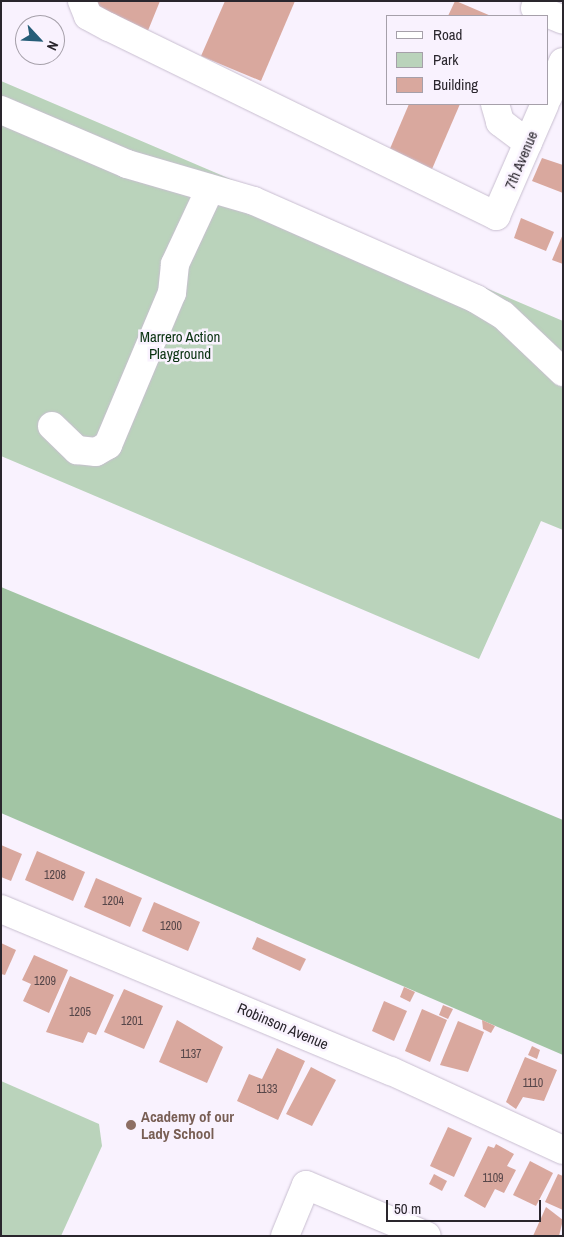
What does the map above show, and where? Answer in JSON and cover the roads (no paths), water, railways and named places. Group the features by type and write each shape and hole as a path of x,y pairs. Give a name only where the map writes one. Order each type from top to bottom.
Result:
{"street":[{"name":"7th Avenue","path":"82,1 88,16 109,27 496,216 545,105"},
{"path":"535,8 563,20"},
{"path":"549,95 563,62"},
{"path":"495,105 500,122 528,142"},
{"path":"1,110 127,164 254,200 476,299 503,315 563,372"},
{"path":"52,426 77,450 96,452 108,445 172,293 175,264 210,189"},
{"name":"Robinson Avenue","path":"1,909 391,1071 563,1150"},
{"path":"285,1236 306,1185 427,1236"}],"place":[{"name":"Academy of our Lady School","path":"131,1125"}],"park label":[{"name":"Marrero Action Playground","path":"180,344"}]}
